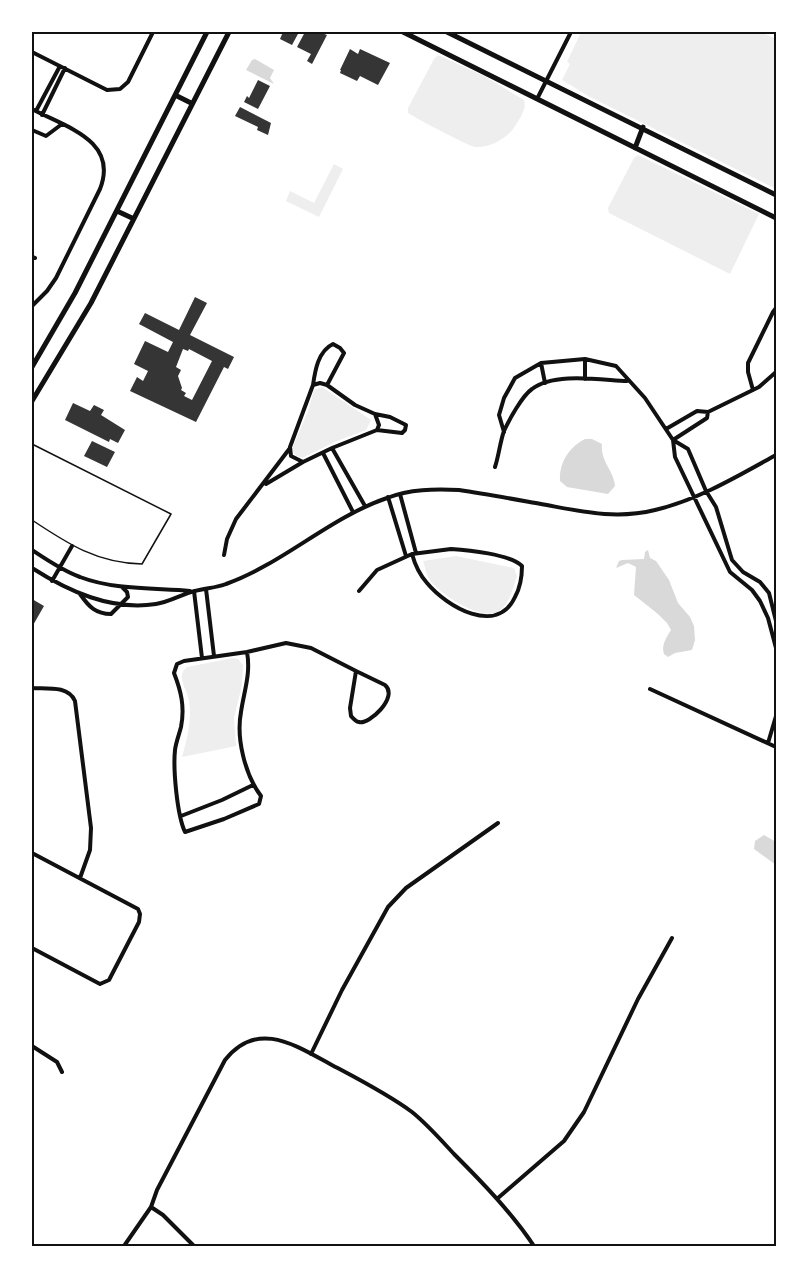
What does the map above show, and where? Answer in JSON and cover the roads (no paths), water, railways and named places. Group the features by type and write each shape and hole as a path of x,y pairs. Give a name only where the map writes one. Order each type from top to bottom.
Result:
{"main road":[{"path":"32,367 75,293 207,32"},
{"path":"32,401 91,303 132,218 229,32"},
{"path":"404,32 777,218"},
{"path":"447,32 777,195"},
{"path":"175,94 191,103"},
{"path":"635,148 642,127"},
{"path":"117,211 132,218"}],"street":[{"path":"32,52 107,90 120,89 128,82 153,32"},
{"path":"537,99 571,32"},
{"path":"32,306 56,278 100,189 105,174 100,153 94,143 34,110 63,67"},
{"path":"42,115 63,67"},
{"path":"32,130 46,136 62,124"},
{"path":"753,390 748,363 777,308"},
{"path":"224,555 227,538 236,519 290,447 313,386 316,368 328,346 333,344 344,353 327,385"},
{"path":"585,359 585,379"},
{"path":"504,432 499,415 504,398 515,378 541,363 585,359 616,366 628,382 645,398 673,440 675,457 730,572 752,590 760,601 777,648"},
{"path":"541,363 545,383"},
{"path":"666,429 697,411 708,412 753,390 777,372"},
{"path":"495,467 504,432 517,407 532,389 550,381 585,379 628,382"},
{"path":"263,485 332,448 377,430 402,433 406,425 355,405 320,382 313,386"},
{"path":"673,440 707,418 708,412"},
{"path":"375,414 379,425 377,430"},
{"path":"673,440 688,449 706,491 716,507 732,560 743,572 760,582 769,593 777,621"},
{"path":"290,447 291,456 303,462"},
{"path":"332,448 365,506"},
{"path":"323,453 353,512"},
{"path":"32,568 52,581 80,594 123,603 156,604 194,591 228,583 264,566 353,512 400,494 438,488 459,489 587,513 621,515 653,511 693,497 777,455"},
{"path":"359,591 378,570 406,556 414,554 440,550 459,549 518,562 522,570 518,592 510,607 494,617 485,617 469,612 435,591 419,573 414,554 400,494"},
{"path":"388,497 406,556"},
{"path":"52,581 72,546"},
{"path":"32,550 80,578 122,586 194,591"},
{"path":"80,594 89,607 101,614 111,614 128,597 122,586"},
{"path":"206,589 214,656"},
{"path":"194,591 202,658"},
{"path":"247,652 249,674 240,719 242,751 253,785 261,796 259,804 185,832 174,767 183,704 174,670 177,664 279,644 295,644 311,648 386,685 389,688 390,693 386,703 370,720 362,723 351,716 350,708 356,671"},
{"path":"32,688 66,690 75,700 91,828 90,850 80,878"},
{"path":"651,689 777,747"},
{"path":"768,743 777,716"},
{"path":"181,816 253,785"},
{"path":"311,1054 365,946 388,907 406,888 498,823"},
{"path":"32,853 138,909 140,914 139,922 110,980 100,984 32,948"},
{"path":"498,1198 564,1141 584,1112 638,999 672,938"},
{"path":"124,1246 151,1207 157,1190 225,1060 242,1043 263,1037 287,1042 311,1054 378,1090 413,1113 498,1198 534,1246"},
{"path":"32,1046 57,1062 63,1072"},
{"path":"151,1207 163,1215 194,1246"}],"lane":[{"path":"32,444 171,514 142,564 129,564 95,557 72,546 32,520"}]}
